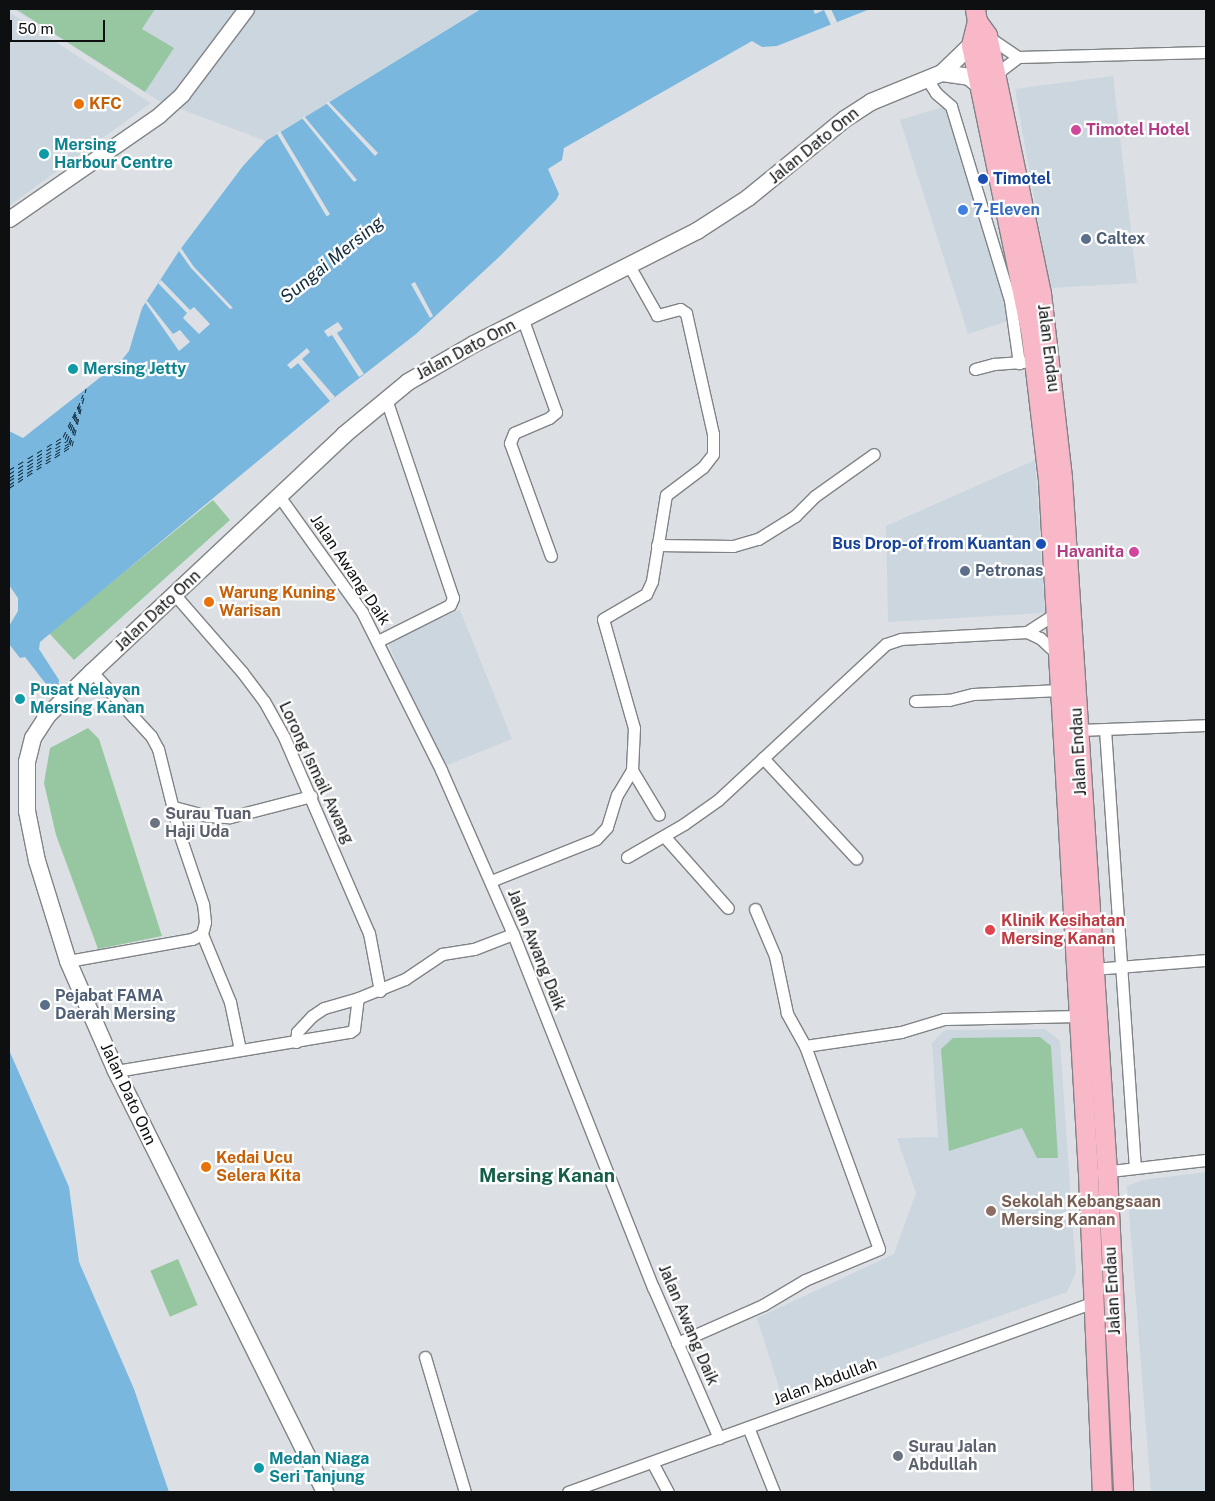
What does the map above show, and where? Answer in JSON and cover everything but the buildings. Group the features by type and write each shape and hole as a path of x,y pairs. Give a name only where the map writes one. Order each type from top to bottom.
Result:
{"highway":[{"name":"Jalan Endau","path":"977,28 997,79 1047,333 1062,478 1058,655 1088,1174 1094,1302 1098,1491"},
{"name":"Jalan Endau","path":"977,28 979,85 1048,480 1060,606 1078,730 1092,969 1107,1172 1123,1492"}],"main road":[{"path":"977,28 942,73 969,77 979,85"},
{"name":"Jalan Dato Onn","path":"325,1492 116,1071 68,961 31,836 27,811 27,762 38,728 92,672 279,496 386,399 428,369 697,232 748,198 858,110 942,73"}],"street":[{"path":"9,219 159,115 192,82 246,9"},
{"path":"977,28 1018,57"},
{"path":"997,79 1001,70 1018,57 1206,52"},
{"path":"927,79 952,106 1017,299"},
{"path":"491,881 602,835 617,795 632,770 634,728 603,619 646,594 652,581 666,495 710,460 713,434 686,313 680,310 657,315 630,267"},
{"path":"523,320 556,412 549,418 514,433 510,443 551,556"},
{"path":"975,369 994,364 1026,362"},
{"path":"378,641 450,605 454,598 386,399"},
{"path":"657,545 733,546 758,539 795,516 815,496 874,454"},
{"name":"Jalan Awang Daik","path":"279,496 338,577 378,641 441,770 491,881 677,1343 719,1438"},
{"name":"Lorong Ismail Awang","path":"175,595 264,701 311,796 369,933 380,991"},
{"path":"1027,632 1060,606"},
{"path":"627,857 705,810 886,644 901,639 1027,632 1040,638 1058,655"},
{"path":"92,672 155,742 174,807 179,833 203,904 205,922 202,934 230,1002 240,1050"},
{"path":"915,702 949,700 973,694 1060,690"},
{"path":"1078,730 1206,725"},
{"path":"1105,729 1135,1168"},
{"path":"763,758 856,858"},
{"path":"632,770 659,815"},
{"path":"174,807 208,816 230,817 311,796"},
{"path":"664,836 728,908"},
{"path":"677,1343 763,1306 805,1280 879,1249 805,1046 787,1013 775,956 755,909"},
{"path":"68,961 176,943 202,934"},
{"path":"296,1042 297,1032 312,1016 324,1008 380,991 442,954 474,949 513,934"},
{"path":"1092,969 1206,960"},
{"path":"116,1071 296,1042 354,1029 358,998"},
{"path":"805,1046 902,1032 944,1019 1079,1016"},
{"path":"1088,1174 1206,1160"},
{"name":"Jalan Abdullah","path":"568,1492 1094,1302"},
{"path":"425,1357 465,1492"},
{"path":"748,1427 774,1492"},
{"path":"652,1462 668,1492"}],"shaded area":[{"path":"13,9 481,9 266,141 159,101"},
{"name":"Mersing Harbour Centre","path":"9,12 151,103 9,206"},
{"path":"1113,76 1137,283 1050,288 1015,89"},
{"path":"956,103 1013,294 1017,318 968,334 900,120"},
{"path":"1035,460 1045,613 888,622 886,526"},
{"path":"460,610 512,739 439,768 387,640"},
{"name":"Sekolah Kebangsaan Mersing Kanan","path":"1045,1029 1060,1041 1076,1272 1067,1292 781,1394 757,1318 894,1254 916,1193 897,1138 938,1137 932,1043 945,1030"},
{"path":"1206,1172 1206,1492 1151,1492 1127,1186 1143,1180"}],"green space":[{"path":"16,9 155,9 142,29 174,48 145,92"},
{"path":"213,500 230,520 74,660 49,633"},
{"path":"88,728 99,739 162,936 98,949 56,835 44,783 50,748"},
{"path":"1040,1037 1051,1046 1058,1158 1037,1158 1022,1128 949,1151 941,1049 953,1038"},
{"path":"178,1259 198,1305 170,1317 150,1271"}],"water":[{"name":"Sungai Mersing","path":"481,9 870,9 777,46 762,47 752,41 564,148 562,160 548,169 559,194 556,200 499,257 416,334 330,401 40,642 39,649 59,680 58,688 46,684 25,657 20,658 9,644 9,626 18,611 18,598 9,585 9,431 23,438 121,361 129,351 142,308 179,251 243,166 266,141"},
{"path":"9,1050 69,1187 79,1262 134,1389 169,1492 9,1492"}],"pier":[{"path":"813,9 831,9 837,22 831,25 824,10 815,14"},
{"path":"328,101 378,153 375,156 326,103"},
{"path":"304,116 357,180 354,182 302,118"},
{"path":"280,131 330,214 327,216 277,133"},
{"path":"181,248 194,267 233,308 230,309 191,268 179,251"},
{"path":"161,280 190,310 194,307 210,324 199,334 183,318 187,313 158,283"},
{"path":"415,282 433,316 430,318 411,284"},
{"path":"147,301 173,334 180,330 190,342 179,351 145,302"},
{"path":"338,322 343,329 337,333 364,374 359,377 332,335 328,337 324,331"},
{"path":"307,348 310,352 302,359 335,397 330,401 298,363 291,369 287,365"}],"ferry route":[{"path":"9,488 72,446 86,389"},
{"path":"9,474 65,439 83,395"},
{"path":"9,481 69,443 82,400"},
{"path":"9,470 63,437 78,406"},
{"path":"9,478 67,441 79,406"},
{"path":"9,485 70,445 80,409"}],"place":[{"name":"KFC","path":"79,104"},
{"name":"Timotel Hotel","path":"1076,130"},
{"name":"Mersing Harbour Centre","path":"44,154"},
{"name":"Timotel","path":"983,179"},
{"name":"7-Eleven","path":"963,210"},
{"name":"Caltex","path":"1086,239"},
{"name":"Mersing Jetty","path":"73,369"},
{"name":"Bus Drop-of from Kuantan","path":"1041,544"},
{"name":"Havanita","path":"1134,552"},
{"name":"Petronas","path":"965,571"},
{"name":"Warung Kuning Warisan","path":"209,602"},
{"name":"Pusat Nelayan Mersing Kanan","path":"20,699"},
{"name":"Surau Tuan Haji Uda","path":"155,823"},
{"name":"Klinik Kesihatan Mersing Kanan","path":"990,930"},
{"name":"Pejabat FAMA Daerah Mersing","path":"45,1005"},
{"name":"Kedai Ucu Selera Kita","path":"206,1167"},
{"name":"Sekolah Kebangsaan Mersing Kanan","path":"991,1211"},
{"name":"Surau Jalan Abdullah","path":"898,1456"},
{"name":"Medan Niaga Seri Tanjung","path":"259,1468"}],"district":[{"name":"Mersing Kanan","path":"547,1176"}]}
